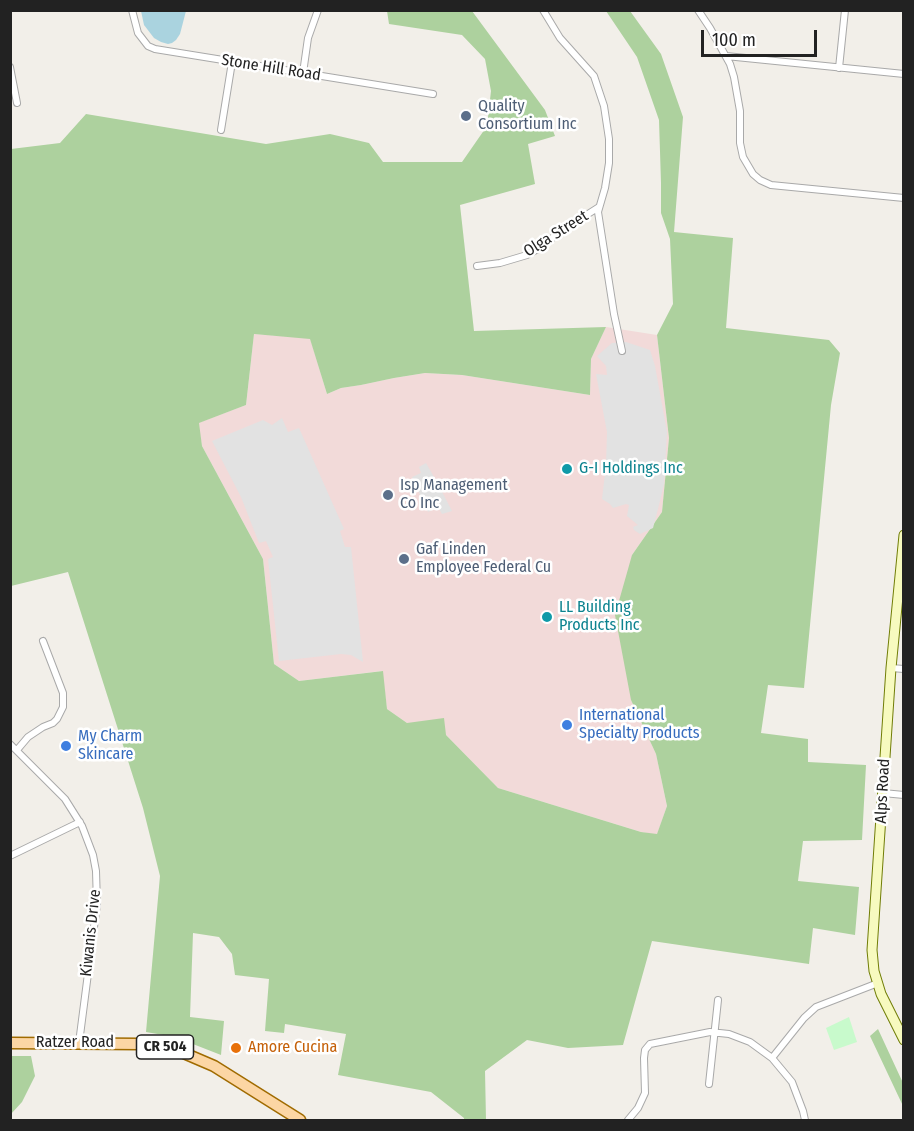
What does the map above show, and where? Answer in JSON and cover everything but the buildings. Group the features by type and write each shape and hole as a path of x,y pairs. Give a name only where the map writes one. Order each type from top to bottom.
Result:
{"main road":[{"name":"Alps Road","path":"903,536 891,668 872,950 874,971 885,1004 903,1040"},
{"name":"Ratzer Road","path":"10,1043 162,1046 214,1066 300,1120"}],"street":[{"name":"Stone Hill Road","path":"132,10 138,33 148,46 155,49 433,94"},
{"path":"303,73 308,38 318,10"},
{"path":"543,10 560,38 594,76 604,106 609,139 609,162 599,207 599,218 622,351"},
{"path":"698,10 726,56 734,77 741,119 740,143 743,157 760,180 779,186 903,198"},
{"path":"839,68 845,10"},
{"path":"726,56 903,74"},
{"path":"221,130 232,62"},
{"path":"10,67 17,103"},
{"name":"Olga Street","path":"477,266 500,263 527,255 599,207"},
{"path":"17,750 28,737 53,723 63,707 63,693 43,641"},
{"path":"891,668 903,669"},
{"name":"Kiwanis Drive","path":"10,744 64,799 80,822 93,855 97,887 96,904 79,1043"},
{"path":"883,793 903,795"},
{"path":"10,856 80,822"},
{"path":"772,1058 804,1018 816,1007 878,983"},
{"path":"709,1084 718,1000"},
{"path":"628,1120 638,1108 645,1093 644,1058 645,1050 650,1044 715,1032 729,1034 750,1042 772,1058 792,1082 805,1120"}],"shaded area":[{"path":"606,327 657,335 669,438 662,512 632,555 631,700 656,754 667,806 657,835 498,788 446,735 407,723 387,709 382,671 299,681 274,664 263,559 202,446 198,423 246,405 254,334 310,338 327,394 341,388 425,373 462,375 590,395 591,359"},
{"path":"626,342 650,350 667,432 664,484 653,528 640,534 633,527 638,525 627,516 629,505 613,508 602,499 607,432 596,374 607,375 606,366 597,356 612,343"},
{"path":"282,418 288,432 299,428 344,529 340,531 345,547 351,547 363,662 351,655 341,654 279,661 268,559 273,557 266,541 259,543 241,497 212,441 263,420 272,425"},
{"path":"426,463 452,511 442,514 438,507 428,512 412,477 421,473 419,467"}],"green space":[{"path":"387,11 472,11 545,110 555,136 528,144 535,184 460,205 474,331 606,327 591,359 590,395 462,375 425,373 341,388 327,394 310,339 254,334 246,405 199,423 202,446 263,559 274,664 299,681 383,671 387,709 407,723 444,718 446,735 498,788 641,832 657,834 667,806 656,754 631,700 615,615 632,555 662,512 669,438 657,335 673,304 670,239 661,213 659,120 637,57 606,11 630,11 661,54 683,117 674,232 733,238 726,328 829,340 840,353 831,405 804,688 768,685 761,733 808,739 808,762 866,765 862,840 803,841 798,881 859,887 855,935 813,928 809,964 652,941 623,1045 568,1048 527,1040 485,1071 486,1120 464,1120 431,1092 338,1075 346,1034 285,1024 284,1033 265,1031 269,979 235,975 232,954 219,937 193,933 190,1017 224,1021 221,1055 175,1037 146,1032 160,876 143,808 68,572 11,586 11,149 60,143 86,114 266,144 330,134 369,143 383,162 462,162 487,126 491,91 485,59 462,35 389,24"},
{"path":"849,1017 857,1042 834,1050 826,1028"},
{"path":"878,1029 903,1083 903,1106 870,1036"},
{"path":"11,1056 31,1056 35,1076 22,1102 11,1114"}],"water":[{"path":"141,11 186,11 180,34 176,40 168,44 154,38 144,25"}],"place":[{"name":"Quality Consortium Inc","path":"466,116"},
{"name":"G-I Holdings Inc","path":"567,469"},
{"name":"Isp Management Co Inc","path":"388,495"},
{"name":"Gaf Linden Employee Federal Cu","path":"404,559"},
{"name":"LL Building Products Inc","path":"547,617"},
{"name":"International Specialty Products","path":"567,725"},
{"name":"My Charm Skincare","path":"66,746"},
{"name":"Amore Cucina","path":"236,1048"}]}
